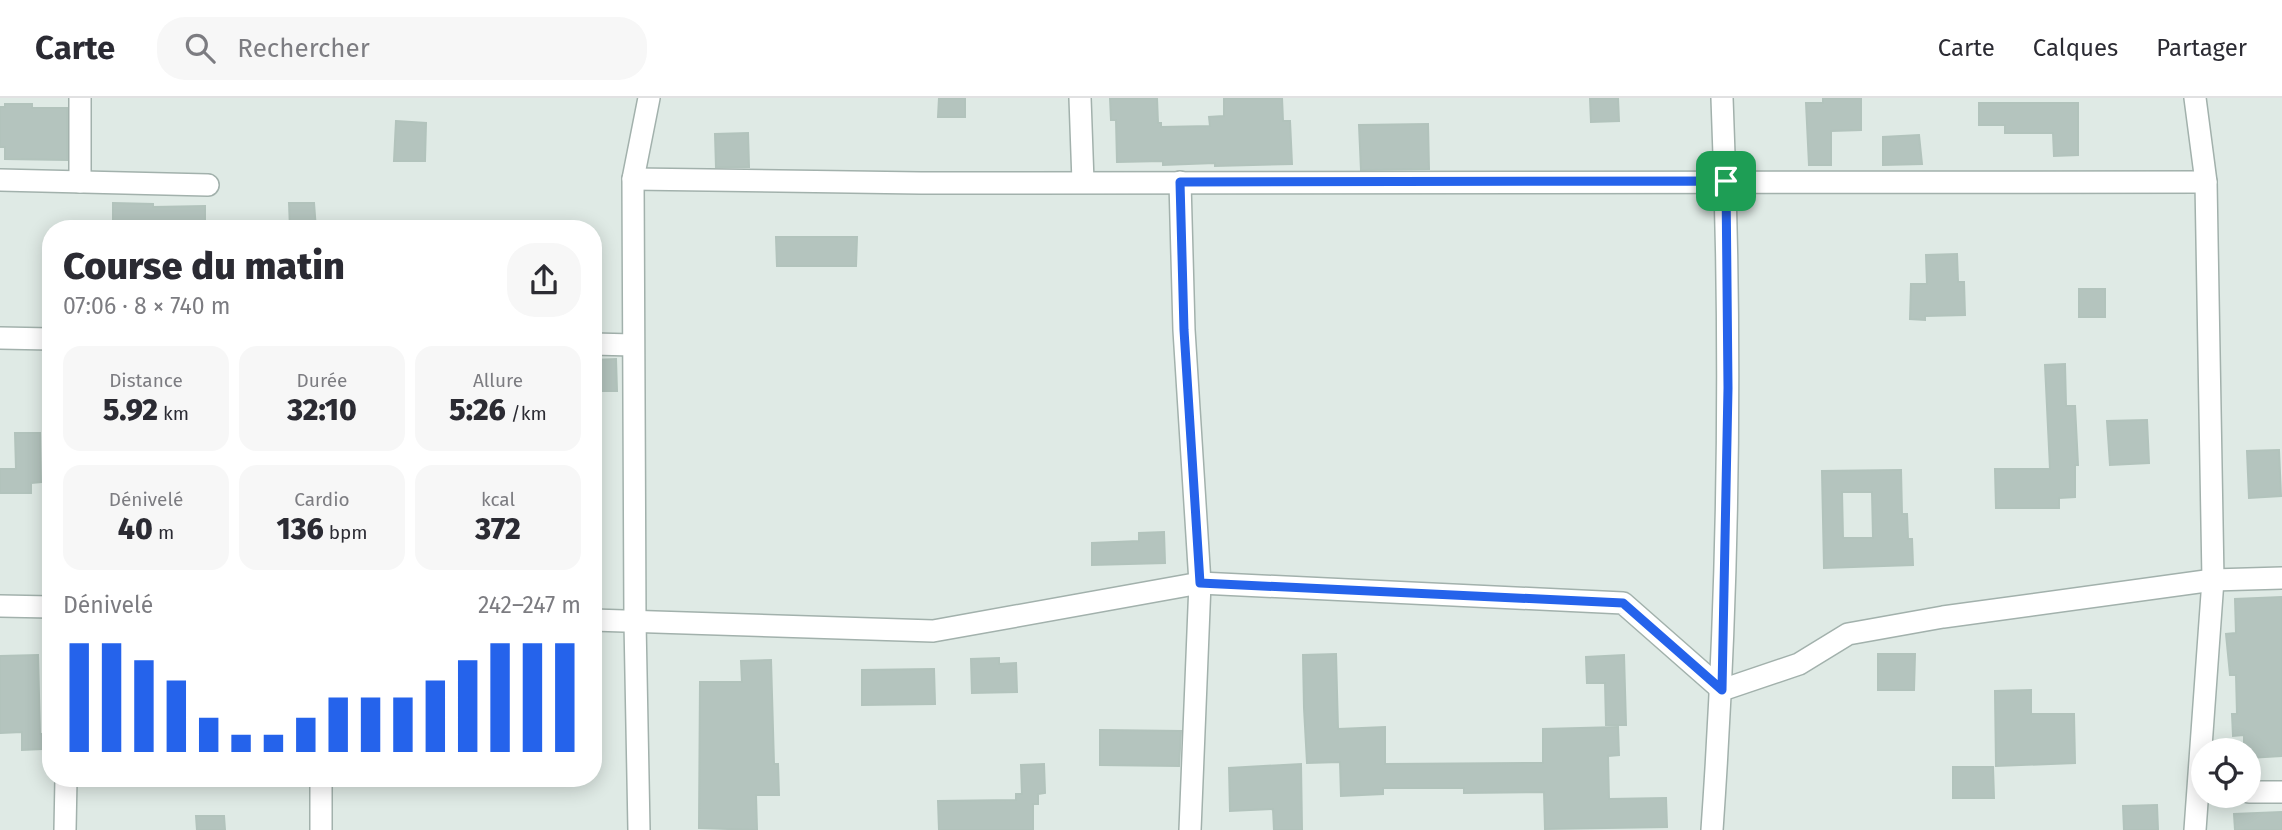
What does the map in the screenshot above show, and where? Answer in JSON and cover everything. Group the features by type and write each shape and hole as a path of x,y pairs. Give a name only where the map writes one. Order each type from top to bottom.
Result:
{"street":[{"path":"80,98 80,181"},
{"path":"639,830 633,179 649,98"},
{"path":"1080,98 1083,182"},
{"path":"1712,830 1722,690 1728,388 1723,98"},
{"path":"2195,98 2206,182 2213,580 2203,738"},
{"path":"633,179 1083,182 2206,182"},
{"path":"0,180 208,185"},
{"path":"1180,182 1184,330 1200,583 1190,830"},
{"path":"0,338 42,339"},
{"path":"602,344 633,345"},
{"path":"1722,690 1799,664 1848,634 1943,617 2213,580 2282,578"},
{"path":"602,620 933,631 1200,583 1623,603 1722,690"},
{"path":"0,606 42,607"},
{"path":"65,830 66,787"},
{"path":"321,787 321,830"},
{"path":"2261,792 2282,792"},
{"path":"2195,830 2198,808"}],"building":[{"path":"939,98 965,98 965,117 938,117"},
{"path":"1110,98 1157,98 1158,123 1161,123 1161,127 1210,126 1209,117 1224,116 1224,98 1282,98 1283,121 1290,121 1292,164 1215,166 1215,163 1163,165 1163,161 1117,162 1116,120 1111,120"},
{"path":"1590,98 1618,98 1619,121 1591,122"},
{"path":"1823,98 1861,98 1861,130 1831,131 1831,165 1809,165 1806,103 1823,103"},
{"path":"1979,103 2078,103 2078,155 2054,156 2053,133 2005,133 2005,125 1979,125"},
{"path":"5,104 32,104 32,108 67,108 67,160 5,159 5,147 0,147 0,107 5,107"},
{"path":"396,121 426,123 425,161 394,161"},
{"path":"1428,124 1429,169 1361,170 1359,125"},
{"path":"748,133 749,167 716,167 715,134"},
{"path":"1919,135 1922,164 1883,165 1883,137"},
{"path":"113,203 153,204 153,207 205,206 205,220 113,220"},
{"path":"289,203 314,203 315,220 290,220"},
{"path":"776,237 857,237 856,266 777,266"},
{"path":"1957,254 1958,282 1964,282 1965,315 1910,319 1911,284 1927,284 1926,255"},
{"path":"2079,289 2105,289 2105,317 2079,317"},
{"path":"616,359 617,391 602,391 602,360"},
{"path":"2065,364 2066,406 2075,406 2078,465 2075,465 2075,497 2059,498 2059,508 1996,508 1995,469 2050,469 2045,365"},
{"path":"2147,420 2149,463 2110,465 2107,421"},
{"path":"15,433 40,433 41,482 31,483 31,493 0,493 0,469 16,469"},
{"path":"2279,450 2281,496 2249,498 2247,451"},
{"path":"1901,470 1902,514 1907,514 1913,565 1824,568 1822,471","holes":["1842,492 1872,492 1873,538 1843,538"]},
{"path":"1164,532 1165,563 1092,565 1092,543 1139,541 1139,533"},
{"path":"2282,597 2282,756 2261,757 2261,738 2233,736 2232,714 2237,714 2236,675 2230,675 2226,634 2236,633 2235,599"},
{"path":"1336,654 1338,729 1385,727 1385,764 1543,763 1543,729 1618,727 1619,755 1608,756 1609,799 1666,798 1667,827 1545,829 1544,792 1464,793 1464,788 1383,788 1383,794 1341,796 1340,762 1307,763 1304,708 1303,655"},
{"path":"1878,654 1915,654 1914,690 1878,690"},
{"path":"38,655 42,749 22,750 22,732 0,733 0,656"},
{"path":"1624,655 1626,725 1606,725 1605,683 1587,683 1586,657"},
{"path":"999,658 999,664 1016,663 1017,692 972,693 971,659"},
{"path":"771,660 774,764 778,764 779,795 756,795 757,830 699,828 700,682 742,682 741,661"},
{"path":"934,669 935,704 862,705 862,670"},
{"path":"2031,690 2031,714 2074,714 2075,763 1996,766 1995,691"},
{"path":"1100,730 1181,731 1179,766 1100,765"},
{"path":"1044,764 1045,793 1038,794 1038,804 1033,804 1033,830 939,830 938,801 1016,800 1016,794 1022,794 1021,765"},
{"path":"1301,764 1302,830 1274,830 1273,809 1230,811 1229,768"},
{"path":"1953,767 1993,767 1994,798 1953,798"},
{"path":"2157,805 2158,830 2124,830 2123,806"},
{"path":"2282,812 2282,830 2235,830 2234,814"},
{"path":"196,816 224,816 225,830 197,830"}],"route":[{"path":"1726,181 1728,388 1722,690 1623,603 1200,583 1184,330 1180,182 1726,181"}]}
